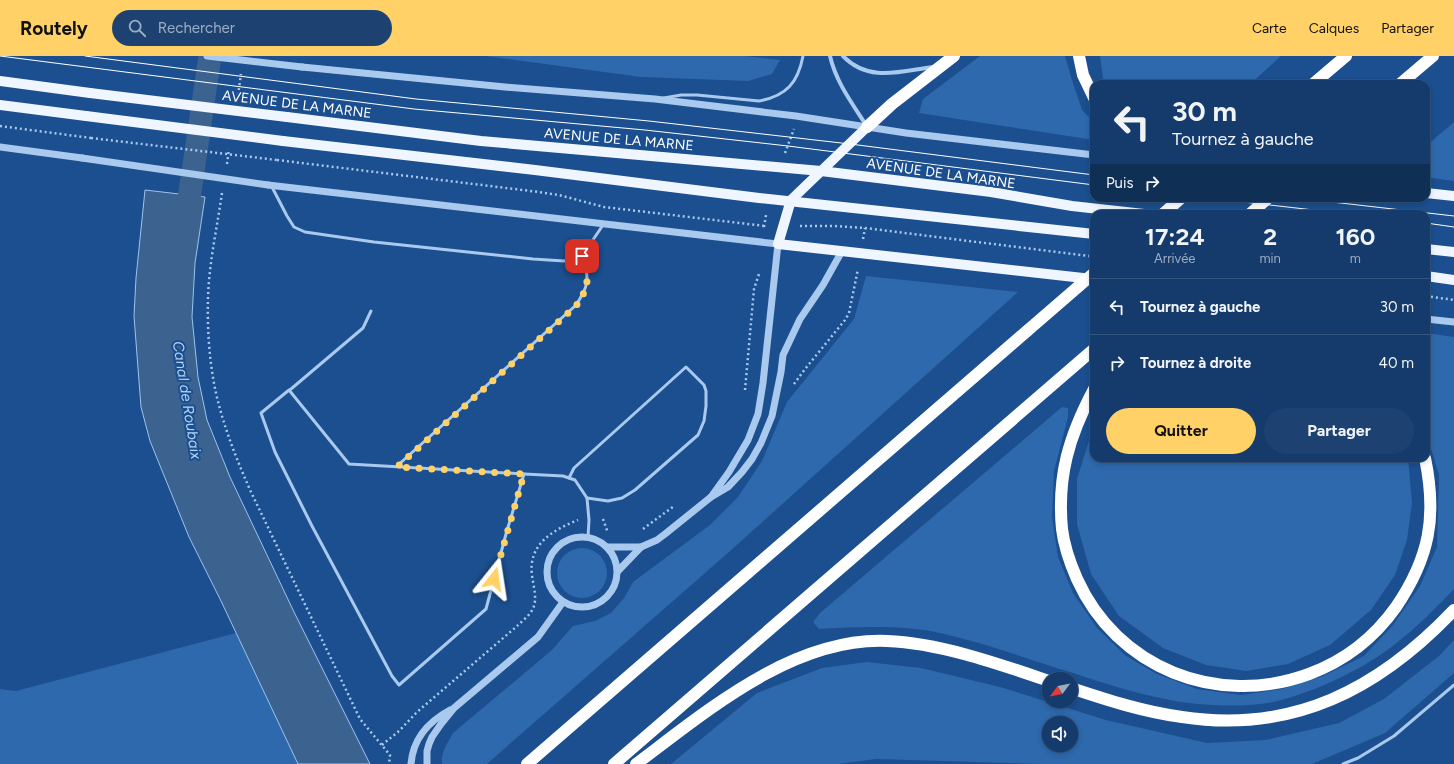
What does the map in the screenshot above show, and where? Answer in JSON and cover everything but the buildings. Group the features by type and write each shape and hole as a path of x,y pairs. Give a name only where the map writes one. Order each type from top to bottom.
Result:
{"highway":[{"path":"867,127 892,104 954,56"},
{"path":"1079,56 1083,75 1090,90"},
{"path":"1316,80 1335,56"},
{"path":"1318,80 1346,56"},
{"path":"1405,80 1433,56"},
{"path":"1168,210 1176,202"},
{"path":"1254,210 1264,202"},
{"path":"527,764 1090,276"},
{"path":"614,764 1090,352"},
{"path":"1090,397 1080,416 1070,442 1062,472 1060,500 1062,531 1070,562 1083,591 1097,613 1120,639 1144,658 1175,673 1209,684 1237,686 1268,685 1292,680 1320,670 1344,657 1365,641 1389,616 1406,593 1424,553 1430,526 1432,501 1427,462"},
{"path":"1078,690 1146,710 1183,717 1228,720 1252,719 1295,713 1346,694 1380,674 1421,642 1454,610"},
{"path":"636,764 708,710 749,684 805,656 835,646 864,642 887,641 919,644 1012,668 1042,679"}],"main road":[{"name":"AVENUE DE LA MARNE","path":"0,81 481,141 821,172 991,192 1072,206 1108,210"},
{"path":"0,105 282,141 535,170 759,198 791,200 1090,234"},
{"path":"867,127 791,200 778,244 1090,279"},
{"path":"1430,193 1454,196"},
{"path":"1430,249 1454,252"},
{"path":"1430,277 1454,280"}],"street":[{"path":"207,56 302,67 655,99 796,116 906,133 1090,155"},
{"path":"830,56 843,90 867,127"},
{"path":"843,56 856,68 876,74 942,66"},
{"path":"0,147 270,185 778,244 763,382 758,414 748,440 729,472 711,497"},
{"path":"618,571 641,547 657,540 711,497 728,487 742,472 756,452 772,416 783,355 800,319 823,285 842,251"},
{"path":"1430,319 1454,322"},
{"path":"577,537 588,537 599,541 607,547 614,556 618,571 617,578 611,592 600,603 586,607 570,605 563,602 552,591 549,584 547,568 549,561 557,548 563,542 577,537"},
{"path":"607,547 641,547"},
{"path":"411,764 413,750 419,736 432,721 454,708 538,637 563,602"},
{"path":"427,764 427,751 432,737 454,708"}],"lane":[{"path":"655,99 682,94 759,100 770,99 789,88 796,79 803,56"},
{"path":"270,185 294,227 305,232 374,242 533,260 564,261 575,260 582,256 604,224"},
{"path":"397,467 576,306 584,294 588,283 587,269 582,256"},
{"path":"371,311 363,328 261,413 275,452 312,526 392,676 399,685 486,609 524,474"},
{"path":"569,478 574,468 686,367 704,385 706,391 706,406 704,421 698,435 635,490 622,498 608,501 587,498"},
{"path":"290,390 349,464 563,476 575,480 587,498 589,520 588,537"},
{"path":"1344,764 1358,758 1394,736 1454,685"}],"path":[{"path":"0,126 539,192 559,195 604,207 783,227 822,226 865,228 1090,256"},
{"path":"791,388 845,320 856,282 865,228"},
{"path":"1430,297 1454,300"},
{"path":"382,744 399,731 418,712"}],"shaded area":[{"path":"486,56 744,56 780,60 772,74 748,81 641,77"},
{"path":"980,56 1065,56 1082,110 1090,118 1090,139 919,113 923,99"},
{"path":"1100,56 1281,56 1254,80 1104,80"},
{"path":"1454,122 1454,181 1430,178 1430,143"},
{"path":"866,276 1018,292 729,552 487,764 442,764 443,752 453,733 552,650 573,626 595,621 611,613 624,598 633,582 710,525 738,497 762,461 787,402 854,319"},
{"path":"1430,334 1454,337 1454,589 1410,632 1394,645 1369,662 1340,678 1310,691 1268,703 1254,705 1207,705 1153,697 1130,691 1078,674 1078,672 1071,672 988,646 935,632 892,627 819,629 813,622 820,613 1062,407 1068,408 1068,417 1054,471 1052,517 1058,557 1073,593 1097,628 1126,656 1157,674 1197,689 1241,695 1282,689 1323,676 1364,656 1393,625 1420,586 1437,547 1439,475 1430,445"},
{"path":"1090,438 1090,462 1408,462 1412,503 1407,540 1395,575 1371,610 1330,645 1288,664 1246,671 1206,665 1163,648 1119,616 1091,574 1077,524 1077,479"},
{"path":"577,548 587,548 600,555 607,568 607,578 600,591 587,598 577,598 568,594 561,587 557,578 557,568 561,559 568,552"},
{"path":"236,633 298,764 0,764 0,689 16,691"},
{"path":"1454,640 1454,673 1385,733 1312,764 1045,764 876,759 838,764 671,764 757,693 822,668 867,662 921,668 1000,687 1042,700 1042,708 1067,708 1106,720 1207,743 1266,740 1339,723 1384,699 1439,656"}],"water":[{"path":"145,190 205,197 195,263 192,317 198,377 207,420 230,477 294,612 370,764 298,764 189,537 150,441 141,407 134,316 136,278"}],"waterway":[{"name":"Canal de Roubaix","path":"185,226 210,56"}],"tram line":[{"path":"0,56 414,109 645,130 788,146 1090,184"},
{"path":"85,56 416,99 649,121 850,144 1090,174"},
{"path":"1243,202 1314,210"},
{"path":"1332,202 1402,210"},
{"path":"1430,213 1454,216"},
{"path":"1430,224 1454,227"}],"route":[{"path":"494,579 508,525 519,495 524,474 397,467 576,306 584,294 588,283 587,269 582,256"}]}
